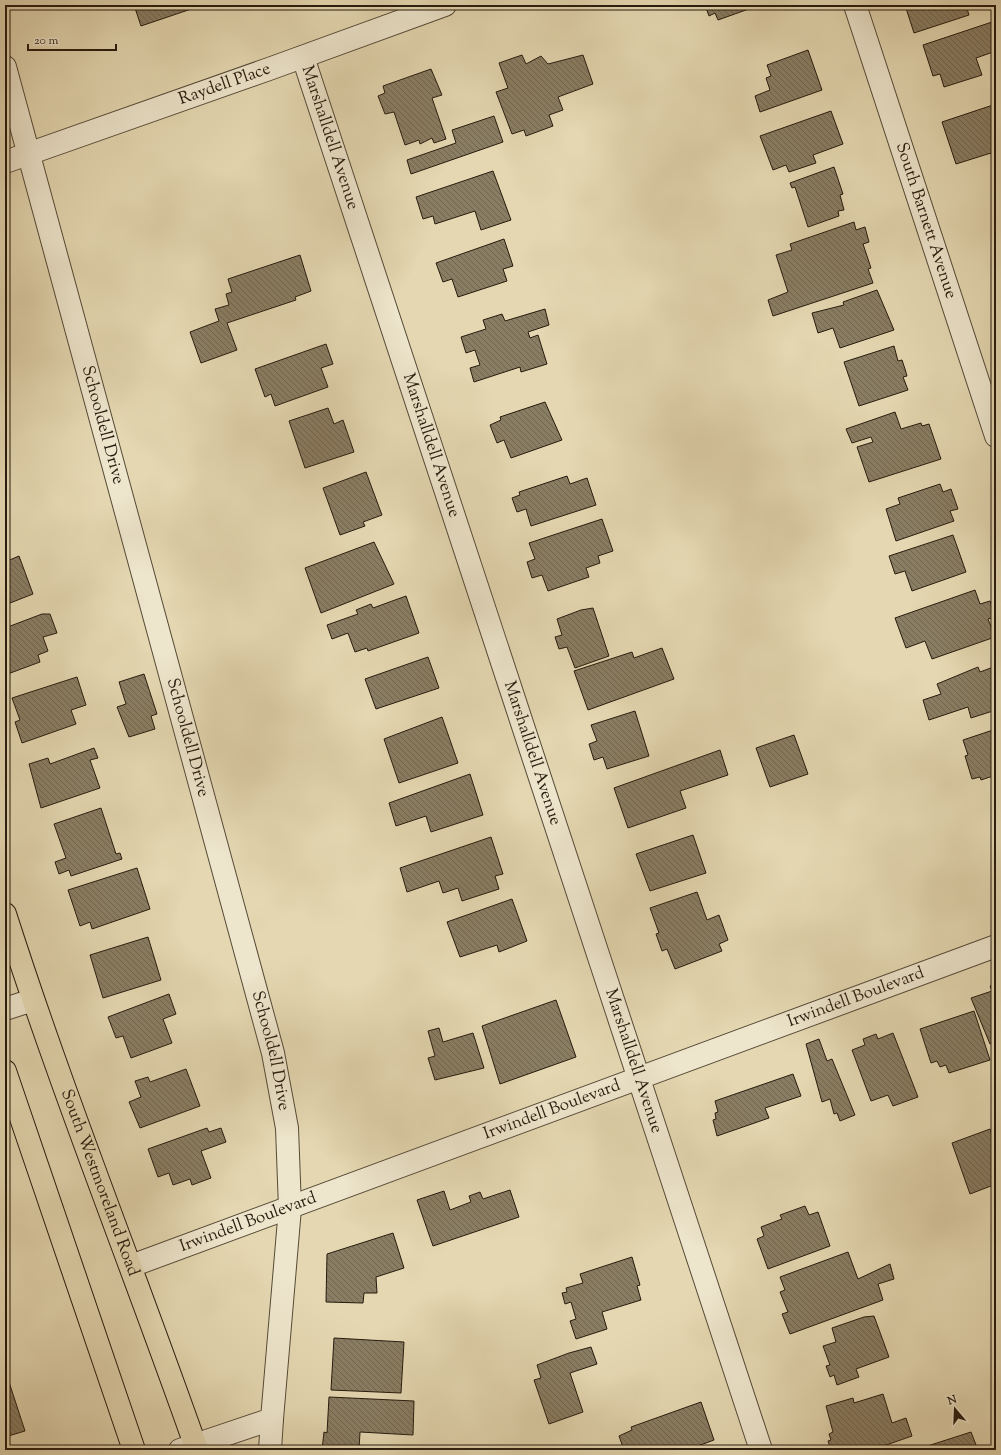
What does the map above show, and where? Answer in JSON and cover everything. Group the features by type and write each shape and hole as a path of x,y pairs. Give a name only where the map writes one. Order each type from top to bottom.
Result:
{"main road":[{"name":"South Westmoreland Road","path":"5,914 32,1000 131,1266 190,1448"},
{"path":"5,1072 134,1450"}],"street":[{"name":"Raydell Place","path":"5,162 303,57 445,5"},
{"name":"South Barnett Avenue","path":"855,5 996,436"},
{"name":"Marshalldell Avenue","path":"303,57 761,1450"},
{"name":"Schooldell Drive","path":"5,67 273,1053 287,1128 290,1208 270,1450"},
{"name":"Irwindell Boulevard","path":"131,1266 996,946"},
{"path":"5,1009 32,1000"},
{"path":"190,1448 272,1419"}],"building":[{"path":"134,5 203,5 141,26"},
{"path":"705,5 760,5 718,20 715,13 709,16"},
{"path":"905,5 966,5 969,15 914,33"},
{"path":"995,21 996,51 976,58 982,75 944,87 940,74 933,76 923,45"},
{"path":"808,50 822,90 760,112 755,96 770,90 766,78 771,76 767,65"},
{"path":"522,55 526,64 541,56 548,64 583,55 593,84 558,97 563,110 549,115 553,126 526,136 524,130 512,134 496,92 508,88 499,63"},
{"path":"431,69 442,95 432,98 446,139 434,143 432,138 420,144 419,140 405,145 394,112 385,114 378,96 385,93 383,86"},
{"path":"996,104 996,160 994,161 991,153 956,164 942,122"},
{"path":"831,111 843,144 813,155 816,163 789,172 786,165 773,170 760,136"},
{"path":"494,116 503,142 411,174 407,160 456,143 452,130"},
{"path":"834,167 843,194 840,195 844,210 838,211 839,216 808,227 795,187 792,188 790,183"},
{"path":"493,171 511,220 481,230 475,211 435,224 433,216 423,219 416,197"},
{"path":"854,222 856,230 865,227 869,242 863,244 871,268 868,269 873,283 773,316 768,300 788,292 776,255 792,250 790,244"},
{"path":"504,239 513,266 503,269 507,281 458,297 452,279 443,282 436,263"},
{"path":"300,255 311,291 295,297 296,300 227,323 237,350 201,363 190,332 219,321 215,309 229,305 226,294 232,292 228,279"},
{"path":"877,290 894,330 840,348 833,328 818,333 812,313 844,305 843,302"},
{"path":"545,309 549,325 528,332 530,338 538,335 547,364 521,372 520,367 474,382 470,368 480,365 475,350 466,353 461,337 486,329 483,320 502,314 505,321"},
{"path":"326,344 333,364 321,368 328,387 275,406 271,394 265,397 255,369"},
{"path":"894,346 898,361 902,360 905,369 907,376 903,377 908,390 859,406 844,362"},
{"path":"545,402 562,440 511,458 504,440 497,443 490,425 501,420 500,417"},
{"path":"328,408 334,424 343,420 354,452 305,468 289,421"},
{"path":"895,412 901,429 921,423 922,426 929,424 941,459 869,482 857,447 873,442 871,437 852,443 846,429"},
{"path":"366,472 382,515 363,522 365,526 340,535 323,488"},
{"path":"567,476 570,484 587,478 596,505 531,526 526,509 517,512 512,498 520,495 519,492"},
{"path":"940,484 943,492 951,489 958,509 950,511 954,521 896,541 886,509 900,504 898,498"},
{"path":"602,519 613,551 598,556 600,563 586,568 589,577 548,591 542,575 532,578 527,562 535,559 529,543"},
{"path":"953,535 966,572 912,591 905,571 895,574 889,556"},
{"path":"374,542 394,584 321,613 305,568"},
{"path":"19,556 33,594 5,605 5,562"},
{"path":"975,590 980,604 990,601 996,617 988,619 995,637 932,659 925,641 906,648 895,618"},
{"path":"406,596 419,633 368,651 367,648 355,652 348,633 332,639 327,625 358,614 356,610 371,604 373,608"},
{"path":"593,608 609,656 575,668 567,647 559,649 555,637 562,635 557,619 581,610"},
{"path":"42,614 50,614 57,633 43,637 48,651 38,655 40,662 5,675 5,628"},
{"path":"662,648 674,679 588,710 574,671 632,652 634,658"},
{"path":"428,657 439,688 376,709 365,679"},
{"path":"996,666 996,710 971,718 968,707 929,720 923,700 941,694 937,684 978,667 980,672"},
{"path":"144,674 157,714 151,716 155,729 129,737 117,707 126,704 119,682"},
{"path":"77,677 86,705 71,710 76,724 22,743 15,722 20,720 12,698"},
{"path":"635,711 649,756 607,769 603,757 594,760 589,744 597,741 591,725"},
{"path":"442,717 458,763 399,783 384,739"},
{"path":"996,729 996,775 981,780 980,777 972,779 965,756 968,755 963,740"},
{"path":"794,735 808,774 770,787 756,748"},
{"path":"94,748 98,758 90,760 100,788 41,808 29,764 48,758 50,764"},
{"path":"720,750 728,775 680,791 686,808 628,828 614,788"},
{"path":"470,774 483,815 431,832 426,816 396,826 389,803"},
{"path":"101,808 116,854 120,853 122,859 71,876 69,870 59,874 55,862 66,858 54,824"},
{"path":"693,835 706,873 650,891 636,854"},
{"path":"491,837 503,874 495,876 499,889 462,901 458,888 443,893 439,881 407,892 400,868"},
{"path":"137,868 150,909 92,929 90,922 80,926 68,890"},
{"path":"697,892 707,920 719,915 728,940 719,944 722,951 675,969 667,949 662,951 656,934 659,933 650,908"},
{"path":"512,899 527,941 499,952 497,945 460,957 447,922"},
{"path":"148,937 161,980 103,998 90,955"},
{"path":"996,984 996,1042 990,1044 971,998 992,991 990,986"},
{"path":"169,994 176,1014 163,1019 172,1043 131,1058 123,1036 116,1038 108,1017"},
{"path":"556,1000 576,1057 500,1084 482,1026"},
{"path":"974,1011 990,1060 949,1073 946,1065 940,1067 937,1061 931,1063 920,1029"},
{"path":"439,1028 443,1042 473,1033 484,1068 435,1080 428,1058 435,1056 428,1031"},
{"path":"893,1033 918,1097 893,1106 888,1095 871,1101 852,1050 865,1045 863,1039 876,1034 878,1039"},
{"path":"819,1039 827,1061 832,1059 855,1115 840,1121 837,1113 834,1114 830,1099 822,1102 806,1044"},
{"path":"186,1069 200,1106 140,1128 129,1102 141,1097 135,1081 148,1077 150,1082"},
{"path":"793,1074 801,1096 765,1108 769,1118 717,1136 713,1120 716,1119 715,1113 718,1112 715,1101"},
{"path":"207,1128 209,1132 221,1128 226,1142 201,1151 211,1178 192,1185 190,1179 173,1185 169,1173 158,1177 148,1149"},
{"path":"990,1129 996,1147 996,1184 970,1194 952,1143"},
{"path":"510,1190 519,1217 433,1246 417,1200 444,1191 450,1210 471,1202 469,1196 480,1192 483,1199"},
{"path":"805,1206 809,1215 818,1212 830,1246 768,1269 757,1239 764,1236 761,1227 782,1219 780,1215"},
{"path":"393,1233 404,1268 376,1277 377,1293 364,1293 363,1303 326,1302 327,1254"},
{"path":"848,1252 858,1279 890,1264 894,1279 878,1284 883,1300 790,1334 782,1314 788,1312 780,1292 785,1290 780,1277"},
{"path":"632,1257 640,1285 637,1286 641,1300 602,1312 607,1329 576,1339 570,1321 576,1319 571,1302 565,1304 562,1293 567,1292 566,1288 583,1283 580,1274"},
{"path":"874,1316 889,1357 856,1369 859,1377 837,1385 834,1375 830,1377 826,1366 830,1365 823,1346 836,1342 832,1328 864,1317"},
{"path":"334,1338 404,1342 401,1393 331,1390"},
{"path":"591,1347 597,1364 570,1373 583,1412 549,1424 534,1380 541,1378 537,1365 569,1353"},
{"path":"8,1379 25,1431 5,1437 5,1380"},
{"path":"883,1394 892,1423 906,1418 912,1436 872,1450 831,1450 828,1441 831,1440 829,1434 833,1432 826,1406 853,1398 854,1403"},
{"path":"329,1397 414,1401 413,1435 360,1432 359,1450 322,1450 324,1432 327,1433"},
{"path":"701,1402 714,1440 687,1450 624,1450 619,1436 632,1430 631,1427"},
{"path":"971,1432 978,1450 915,1450"}]}
